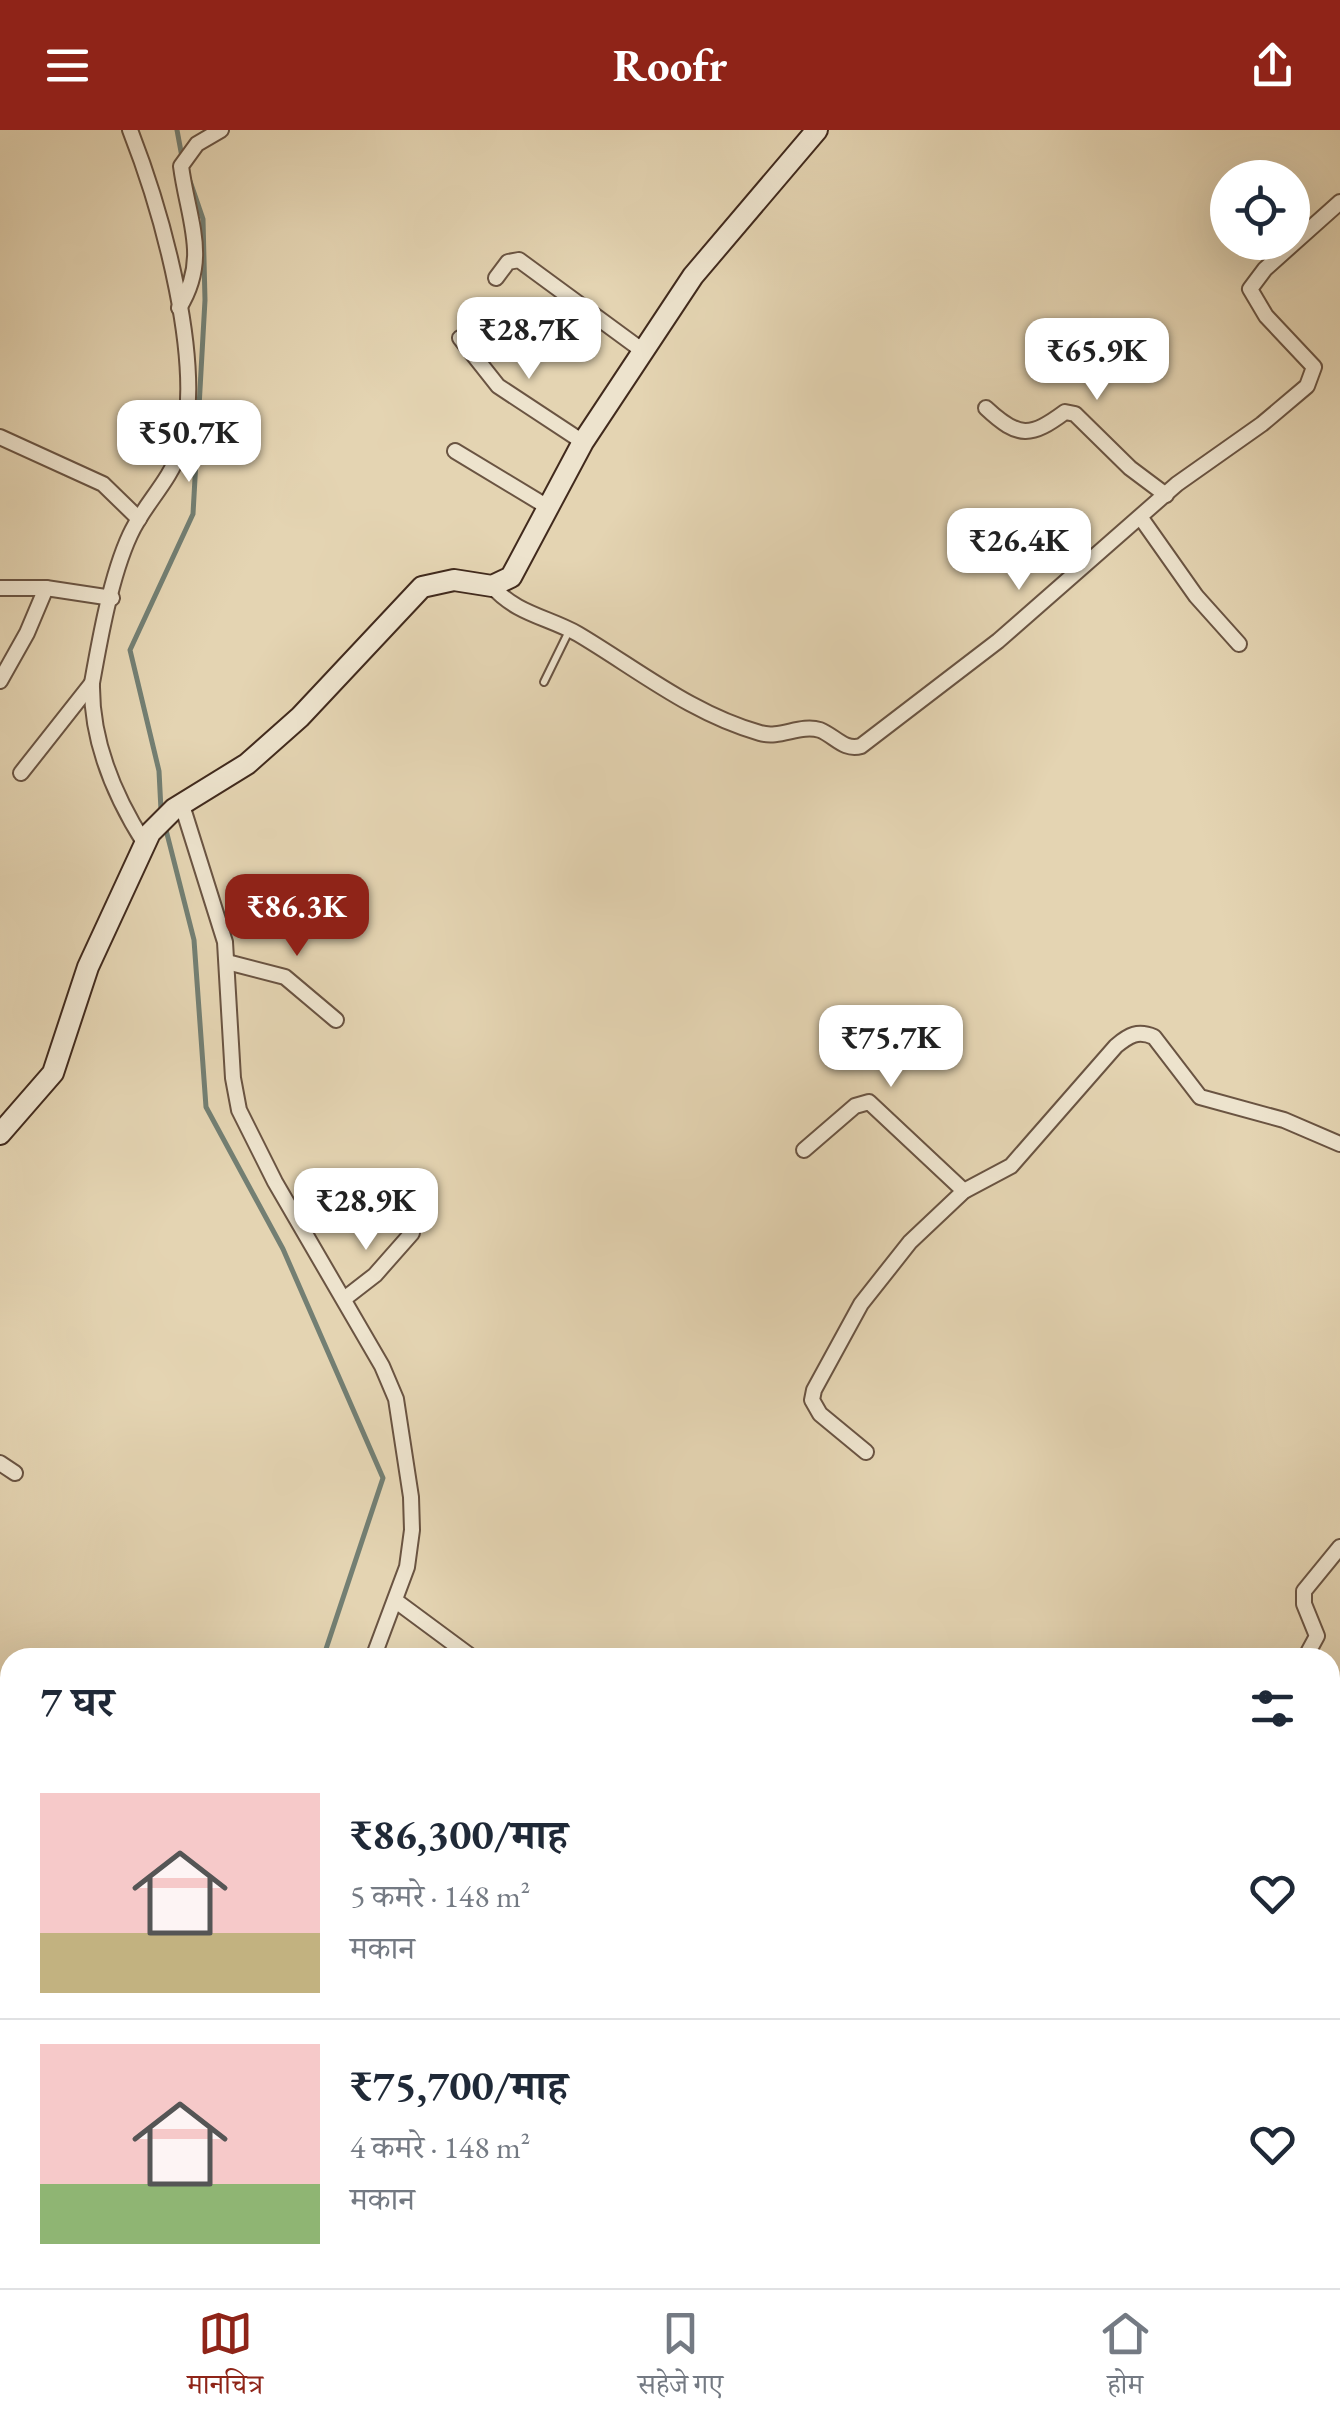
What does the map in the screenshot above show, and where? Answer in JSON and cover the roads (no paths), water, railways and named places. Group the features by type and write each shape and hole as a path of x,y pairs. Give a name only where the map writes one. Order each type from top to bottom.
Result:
{"street":[{"path":"130,130 164,230 178,308 186,396 185,433 173,470 139,519 122,555 92,683 92,702 106,762 148,838"},
{"path":"178,308 191,288 197,262 181,166 197,144 221,130"},
{"path":"0,1134 54,1073 88,966 148,838 178,806 247,764 300,718 422,586 440,580 502,584 520,566 546,506 643,351 715,248 817,130"},
{"path":"492,586 520,610 569,630 628,669 735,725 770,736 819,730 855,748 998,642 1166,495 1235,446 1312,380 1310,362 1266,316 1250,289 1265,269 1340,202"},
{"path":"496,278 508,262 519,260 643,351"},
{"path":"460,338 498,386 583,442"},
{"path":"986,408 1005,424 1026,431 1047,427 1065,412 1075,414 1130,468 1166,495"},
{"path":"0,438 103,484 139,519"},
{"path":"454,450 546,506"},
{"path":"1141,518 1196,596 1239,644"},
{"path":"0,588 46,588 112,598"},
{"path":"0,681 27,634 46,588"},
{"path":"21,773 92,683"},
{"path":"178,806 218,912 227,962 239,1110 396,1399 411,1497 412,1530 396,1601 377,1648"},
{"path":"227,962 285,978 336,1020"},
{"path":"866,1452 820,1414 812,1400 814,1390 882,1276 964,1191 1011,1166 1116,1046 1137,1033 1154,1037 1200,1097 1284,1120 1340,1144"},
{"path":"804,1150 855,1106 869,1102 964,1191"},
{"path":"344,1300 375,1275 412,1233"},
{"path":"0,1462 14,1472"},
{"path":"1310,1648 1317,1636 1304,1604 1304,1590 1340,1547"},
{"path":"396,1601 459,1648"}],"lane":[{"path":"544,682 569,630"}],"waterway":[{"path":"177,130 182,157"},
{"path":"161,810 159,771 130,650 193,514 205,300 203,219 190,181"},
{"path":"165,826 194,940 206,1107 283,1249 383,1478 326,1648"}]}
